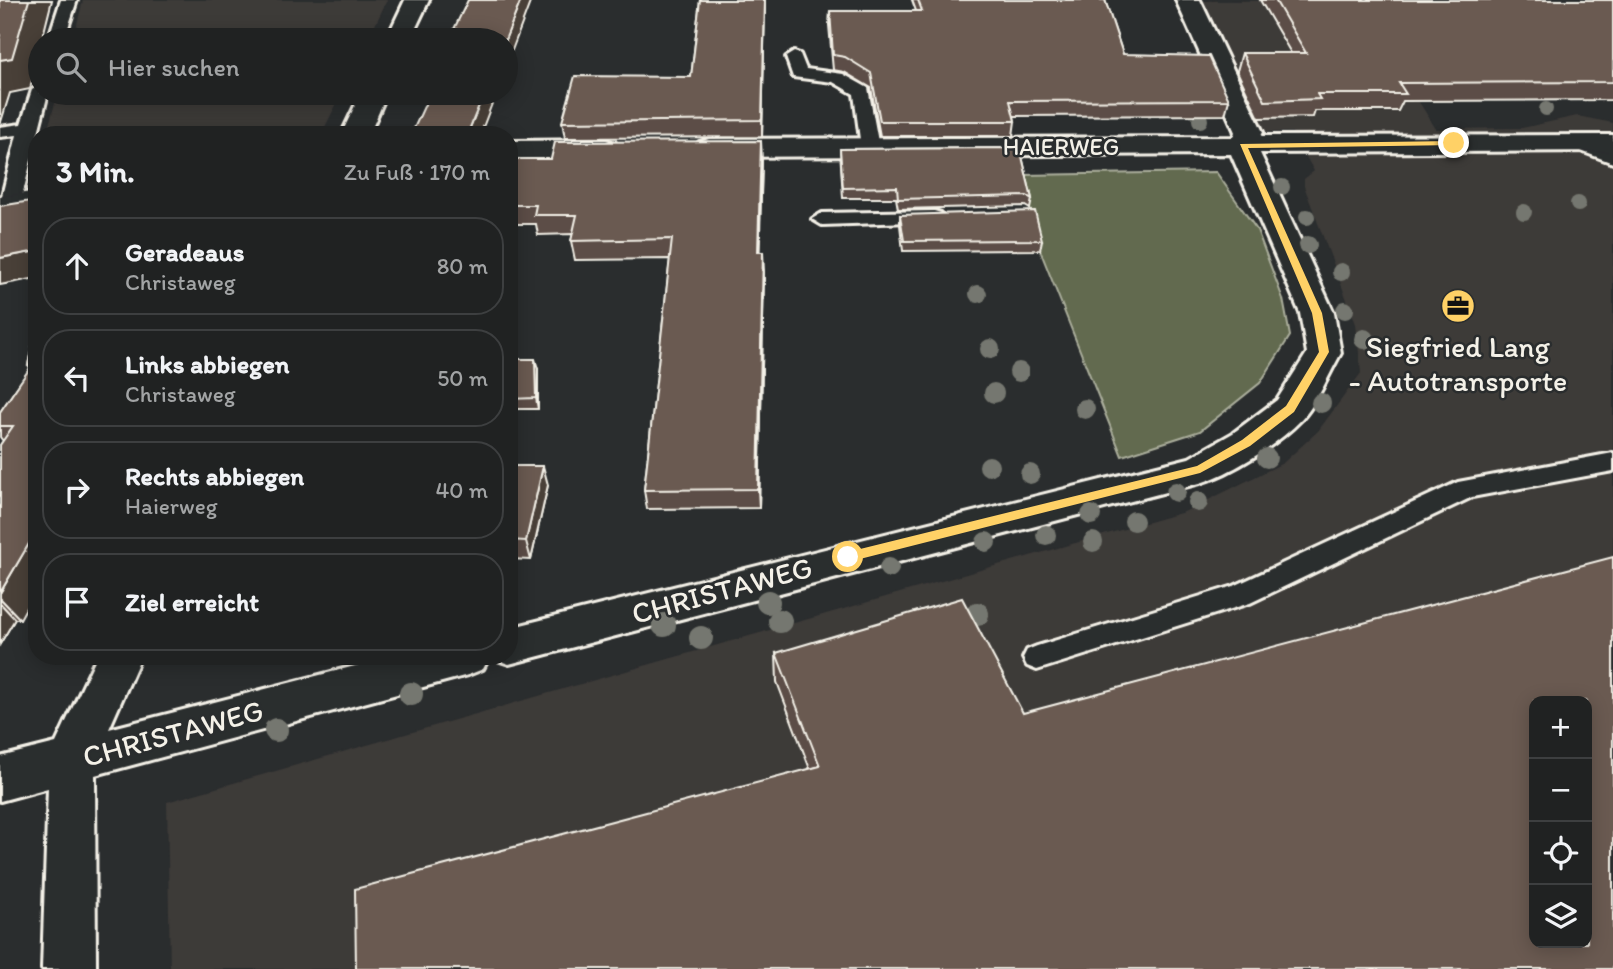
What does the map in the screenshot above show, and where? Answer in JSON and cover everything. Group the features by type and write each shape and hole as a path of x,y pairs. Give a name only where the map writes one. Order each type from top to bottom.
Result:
{"street":[{"path":"404,28 417,0"},
{"path":"1188,0 1249,132 1242,146"},
{"path":"359,126 369,105"},
{"name":"HAIERWEG","path":"684,148 1613,143"},
{"name":"CHRISTAWEG","path":"518,644 1200,469 1246,443 1290,409 1324,352 1317,313 1242,146"},
{"path":"518,150 630,149"},
{"path":"69,969 72,760 115,665"},
{"name":"CHRISTAWEG","path":"0,779 434,665"}],"lane":[{"path":"60,28 69,0"},
{"path":"794,57 799,73 836,78 862,92 870,147"},
{"path":"29,126 35,105"},
{"path":"0,132 28,128 16,203"},
{"path":"1579,144 1613,158"},
{"path":"822,219 958,216"},
{"path":"1037,658 1241,596 1467,489 1613,462"}],"shaded area":[{"path":"83,0 387,0 374,28 76,28"},
{"path":"1613,0 1387,51 1436,129 1522,128 1577,116 1613,123 1613,969 170,969 167,802 1184,512 1283,463 1318,431 1361,373 1356,324 1304,186 1304,179 1314,171 1292,132 1252,132 1193,1"},
{"path":"55,105 336,105 326,126 49,126"}],"green space":[{"path":"1216,172 1257,230 1283,299 1290,336 1260,383 1200,431 1122,456 1040,250 1022,175"}],"building":[{"path":"0,0 29,0 12,58 0,60"},
{"path":"468,0 521,0 510,28 454,28"},
{"path":"700,0 765,0 762,120 562,122 575,76 691,77"},
{"path":"918,0 1105,0 1123,54 1209,56 1229,100 1010,101 1015,121 880,121 871,73 845,57 833,55 830,11 922,11"},
{"path":"1275,0 1613,0 1613,82 1399,83 1406,94 1317,94 1320,99 1265,101 1242,53 1306,53"},
{"path":"425,105 479,105 471,126 415,126"},
{"path":"761,141 758,252 763,252 758,489 644,490 672,239 571,241 577,215 534,215 536,205 518,205 518,159 551,159 555,142"},
{"path":"1020,148 1032,199 1027,196 898,199 897,187 843,188 840,149"},
{"path":"28,201 28,253 0,258 0,206"},
{"path":"1035,211 1042,240 904,241 900,215"},
{"path":"518,359 535,359 536,398 518,399"},
{"path":"28,371 28,545 0,593 0,445 13,426 0,426 0,412"},
{"path":"518,466 543,466 526,541 518,541"},
{"path":"1613,557 1613,969 356,969 355,889 820,766 776,653 962,598 1023,713"}],"place":[{"name":"Siegfried Lang - Autotransporte","path":"1458,306"}],"route":[{"path":"848,557 1200,469 1246,443 1290,409 1324,352 1317,313 1242,146 1454,143"}]}
